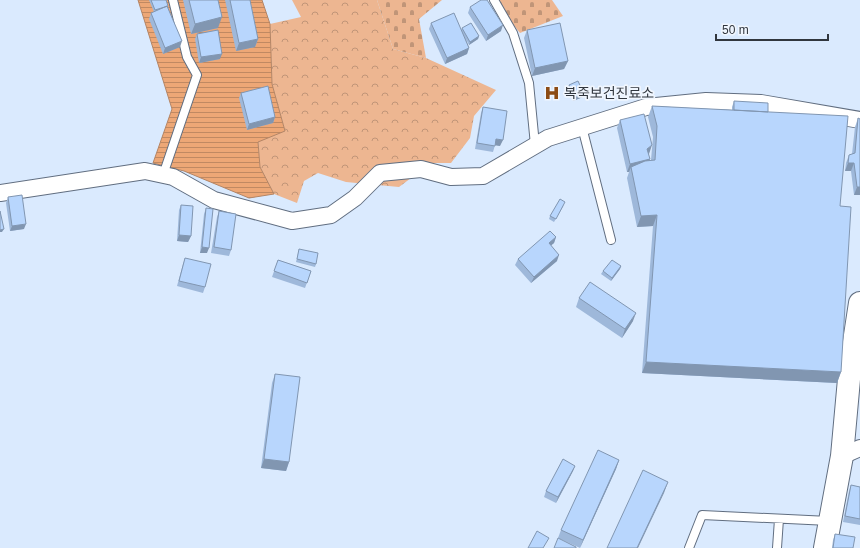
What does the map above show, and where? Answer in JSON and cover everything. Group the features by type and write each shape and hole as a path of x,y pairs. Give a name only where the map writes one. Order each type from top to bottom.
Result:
{"street":[{"path":"0,193 145,171 173,177 214,200 292,221 331,215 355,198 380,173 421,169 451,177 483,176 548,138 646,107 706,101 760,103 860,120"},
{"path":"825,548 830,521 851,452 850,368 860,303"}],"lane":[{"path":"163,175 197,75 187,57 173,0"},
{"path":"494,0 513,33 529,83 535,145"},
{"path":"582,127 612,240"},
{"path":"689,548 702,515 830,521"},
{"path":"777,548 779,519"}],"green space":[{"path":"292,0 377,0 393,49 426,58 496,90 474,116 470,138 451,163 431,163 399,187 346,182 318,173 304,181 297,203 274,194 260,167 258,141 285,131 272,84 270,24 301,17"},
{"path":"377,0 442,0 419,19 426,58 393,49"},
{"path":"493,0 552,0 563,16 520,33"}],"shaded area":[{"path":"138,0 262,0 270,24 272,84 285,131 258,142 260,167 274,194 249,198 184,171 153,163 172,109"}],"building":[{"path":"151,0 166,0 168,6 155,10"},
{"path":"189,0 218,0 222,17 195,24"},
{"path":"230,0 250,0 258,39 239,43"},
{"path":"481,0 487,0 503,25 488,35 470,7"},
{"path":"167,6 182,41 165,48 151,13"},
{"path":"454,13 469,48 447,58 431,23"},
{"path":"471,23 479,36 470,42 462,28"},
{"path":"560,23 568,61 535,68 527,30"},
{"path":"218,30 222,54 201,57 197,34"},
{"path":"578,81 584,94 574,98 569,85"},
{"path":"268,86 275,117 249,124 241,93"},
{"path":"734,101 768,103 768,112 734,110"},
{"path":"652,106 848,116 840,206 851,207 841,372 646,362 657,215 641,216 631,167 645,161 655,160 657,126"},
{"path":"483,107 507,111 503,140 496,139 495,146 477,143"},
{"path":"644,114 652,145 647,149 650,159 630,164 620,120"},
{"path":"858,118 860,119 860,187 857,187 854,163 848,163 849,155 855,153"},
{"path":"22,195 26,224 12,226 8,197"},
{"path":"560,199 565,202 556,219 550,216"},
{"path":"181,205 193,206 191,236 179,235"},
{"path":"206,208 213,209 209,248 202,247"},
{"path":"0,211 4,229 0,230"},
{"path":"219,211 236,214 231,250 214,247"},
{"path":"550,231 556,237 549,243 559,255 534,277 518,259"},
{"path":"299,249 318,253 316,264 297,259"},
{"path":"185,258 211,264 205,287 179,281"},
{"path":"278,260 311,271 307,283 274,271"},
{"path":"612,260 621,266 612,278 603,271"},
{"path":"590,282 636,313 625,329 579,298"},
{"path":"275,374 300,377 289,462 264,459"},
{"path":"598,450 619,460 583,540 561,530"},
{"path":"563,459 575,466 558,497 546,491"},
{"path":"643,470 668,482 637,548 607,548"},
{"path":"851,485 860,487 860,519 845,516"},
{"path":"537,531 549,538 543,548 528,548"},
{"path":"835,534 855,537 853,548 833,548"},
{"path":"558,538 576,547 576,548 554,548"}],"place":[{"name":"복죽보건진료소","path":"552,93"}]}
